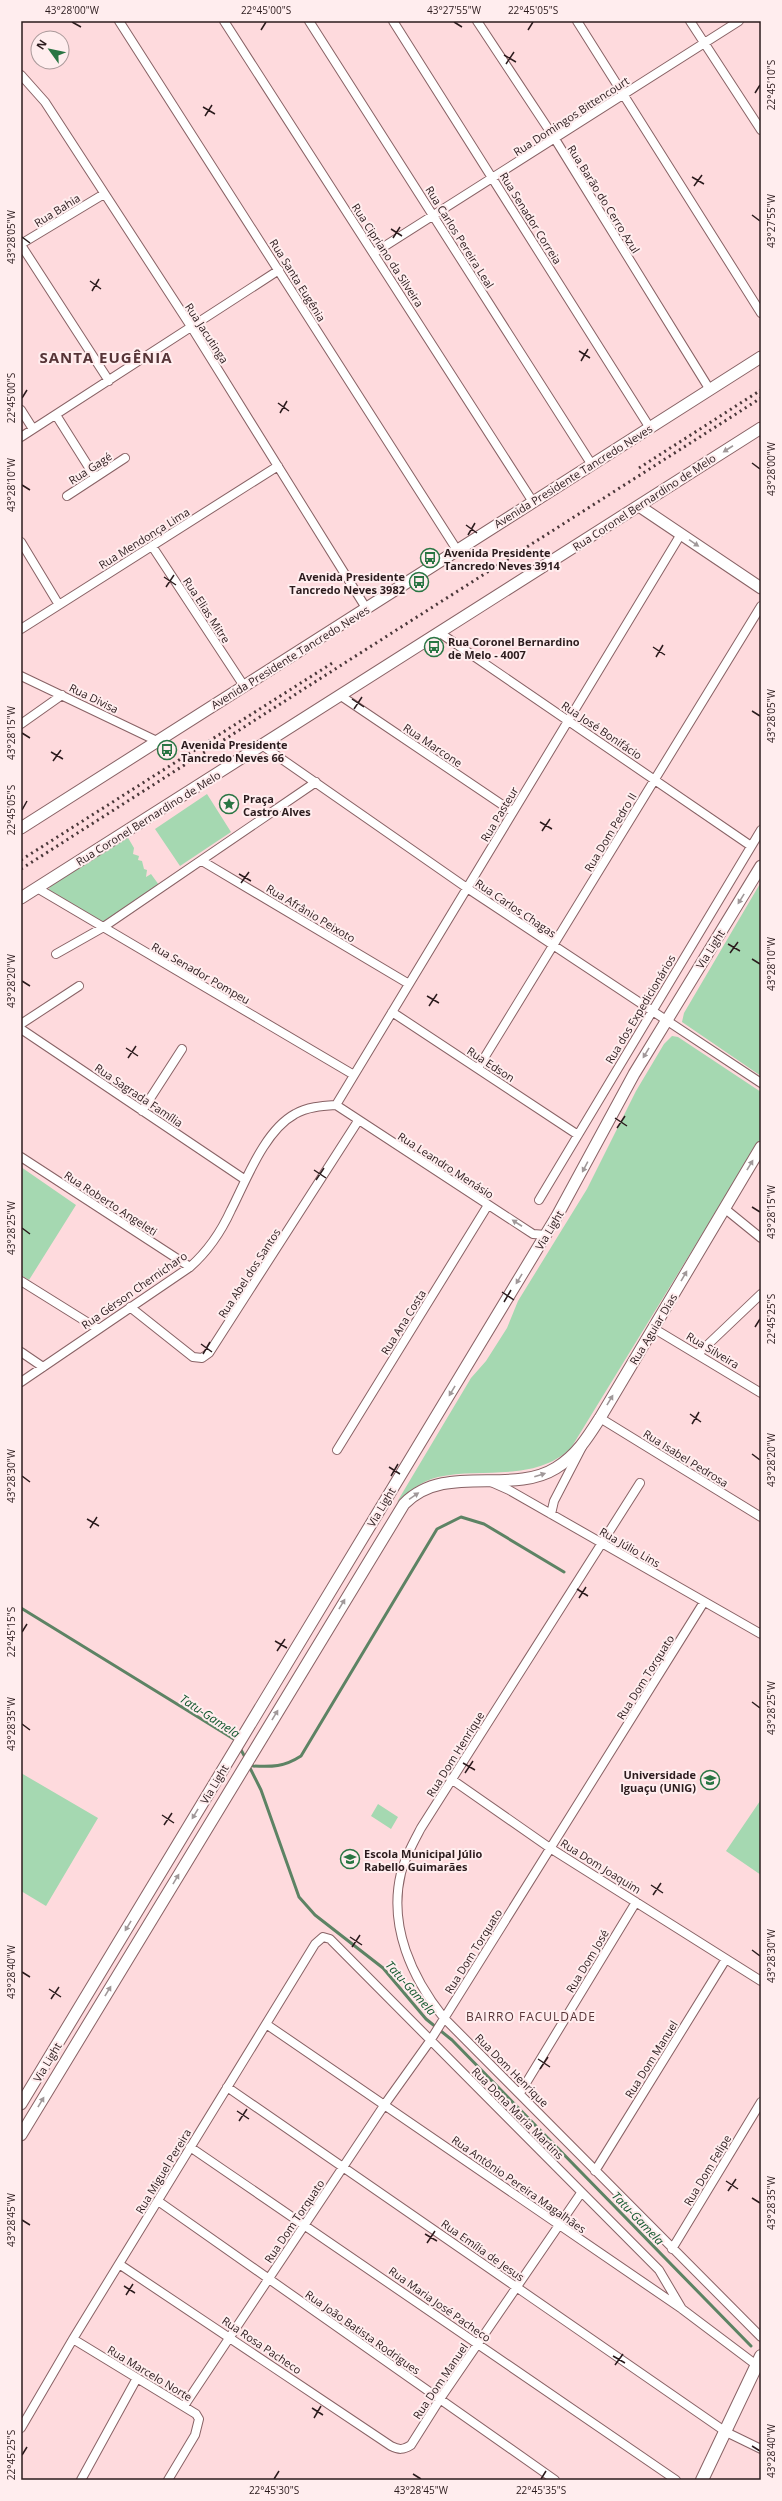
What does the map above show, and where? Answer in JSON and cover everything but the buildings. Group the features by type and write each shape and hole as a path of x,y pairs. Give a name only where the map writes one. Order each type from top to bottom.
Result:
{"main road":[{"path":"702,2480 760,2363"}],"street":[{"name":"Rua Santa Eugênia","path":"119,21 457,550"},
{"name":"Rua Cipriano da Silveira","path":"224,21 533,502"},
{"name":"Rua Carlos Pereira Leal","path":"309,21 592,465"},
{"name":"Rua Senador Correia","path":"393,21 650,428"},
{"name":"Rua Barão do Cerro Azul","path":"477,21 555,139 710,390"},
{"path":"576,21 761,312"},
{"path":"690,21 761,130"},
{"name":"Rua Domingos Bittencourt","path":"374,253 739,21"},
{"name":"Rua Jacutinga","path":"21,75 45,102 192,328 366,608"},
{"name":"Rua Bahia","path":"21,245 104,194"},
{"path":"21,245 109,381"},
{"path":"21,437 192,328 279,270"},
{"name":"Avenida Presidente Tancredo Neves","path":"21,828 761,357"},
{"path":"21,410 33,429"},
{"path":"56,415 95,477"},
{"name":"Rua Coronel Bernardino de Melo","path":"21,898 263,746 761,428"},
{"name":"Rua Gagé","path":"67,496 125,458"},
{"name":"Rua Mendonça Lima","path":"21,629 278,466"},
{"path":"639,506 761,588"},
{"name":"Rua Pasteur","path":"336,1105 681,534"},
{"path":"21,542 60,605"},
{"name":"Rua Elias Mitre","path":"152,546 244,686"},
{"name":"Rua Dom Pedro II","path":"478,1068 761,606"},
{"name":"Rua José Bonifácio","path":"440,633 751,846"},
{"name":"Rua Divisa","path":"21,676 157,741"},
{"path":"21,724 62,695"},
{"name":"Rua Marcone","path":"341,696 513,812"},
{"name":"Rua Carlos Chagas","path":"263,746 467,888 761,1083"},
{"path":"56,954 102,928 316,782"},
{"name":"Rua dos Expedicionários","path":"539,1200 651,1010 761,830"},
{"name":"Rua Afrânio Peixoto","path":"202,861 409,984"},
{"name":"Via Light","path":"21,2104 546,1235 577,1183 634,1074 666,1019 761,866"},
{"name":"Rua Senador Pompeu","path":"36,888 354,1075"},
{"path":"21,1024 79,986"},
{"name":"Rua Edson","path":"392,1012 578,1135"},
{"name":"Rua Sagrada Família","path":"21,1029 244,1179"},
{"path":"142,1111 182,1049"},
{"name":"Rua Leandro Menásio","path":"336,1105 358,1121 533,1234 546,1235"},
{"name":"Rua Gérson Chernicharo","path":"21,1382 190,1267 214,1240 232,1210 244,1179 274,1134 294,1114 318,1106 336,1105"},
{"name":"Rua Abel dos Santos","path":"130,1307 193,1357 202,1358 209,1353 358,1121"},
{"name":"Rua Aguiar Dias","path":"551,1514 554,1501 583,1446 761,1147"},
{"name":"Rua Roberto Angeleti","path":"21,1157 190,1267"},
{"name":"Rua Ana Costa","path":"337,1450 488,1205"},
{"path":"724,1208 761,1238"},
{"path":"21,1281 98,1330"},
{"path":"699,1353 761,1294"},
{"name":"Rua Silveira","path":"654,1328 699,1353 761,1393"},
{"path":"21,1352 43,1367"},
{"name":"Rua Isabel Pedrosa","path":"600,1418 761,1517"},
{"name":"Via Light","path":"21,2135 254,1748 404,1504 421,1492 434,1486 487,1480 529,1478 544,1474 560,1465 583,1446"},
{"name":"Rua Júlio Lins","path":"487,1480 505,1488 761,1634"},
{"name":"Rua Dom Henrique","path":"640,1483 451,1779 406,1857 400,1874 398,1908 400,1932 408,1958 427,1996 442,2020 520,2093 672,2249 761,2337"},
{"name":"Rua Dom Torquato","path":"184,2406 343,2166 432,2038 704,1602"},
{"name":"Rua Dom Joaquim","path":"451,1779 550,1848 761,1981"},
{"name":"Rua Dom José","path":"520,2093 636,1902"},
{"name":"Rua Miguel Pereira","path":"21,2428 73,2339 318,1938 323,1936 330,1939"},
{"name":"Rua Dona Maria Martins","path":"330,1939 432,2038 581,2193 659,2270 682,2309"},
{"name":"Rua Dom Manuel","path":"595,2171 726,1959"},
{"name":"Rua Antônio Pereira Magalhães","path":"266,2024 385,2104 559,2227 760,2363"},
{"name":"Rua Emília de Jesus","path":"227,2087 726,2432 761,2449"},
{"name":"Rua Dom Felipe","path":"672,2249 761,2102"},
{"name":"Rua Maria José Pacheco","path":"190,2147 305,2224 676,2480"},
{"name":"Rua Dom Manuel","path":"391,2446 399,2450 411,2445 440,2399 581,2193"},
{"name":"Rua João Batista Rodrigues","path":"158,2201 555,2480"},
{"name":"Rua Rosa Pacheco","path":"119,2264 229,2336 391,2446"},
{"name":"Rua Marcelo Norte","path":"73,2339 184,2406 199,2419 195,2435 168,2480"},
{"path":"81,2480 137,2378"}],"green space":[{"path":"207,794 231,832 180,866 155,829"},
{"path":"127,836 134,848 133,854 139,856 138,860 142,861 144,869 147,870 146,877 151,874 159,885 103,922 49,890 50,885"},
{"path":"761,882 761,1076 682,1022 684,1013"},
{"path":"672,1036 678,1037 761,1092 761,1138 571,1448 557,1459 541,1466 525,1470 455,1474 438,1477 416,1487 397,1502 471,1378 486,1361 507,1328 518,1301 587,1189 636,1091 664,1044"},
{"path":"21,1167 76,1205 29,1280 21,1275"},
{"path":"21,1773 98,1818 46,1906 21,1891"},
{"path":"761,1801 761,1875 726,1851"},
{"path":"378,1804 398,1817 391,1829 371,1816"}],"waterway":[{"path":"250,1763 253,1766 278,1766 295,1760 301,1756 437,1529 461,1517 484,1524 564,1572"},
{"name":"Tatu-Gamela","path":"21,1608 237,1741"},
{"name":"Tatu-Gamela","path":"240,1748 246,1759"},
{"name":"Tatu-Gamela","path":"249,1766 261,1790 299,1897 315,1915 383,1968 426,2019 452,2040 751,2346"}],"railway":[{"path":"639,468 761,390"},
{"path":"21,869 761,398"},
{"path":"21,860 334,662"}],"place":[{"name":"Avenida Presidente Tancredo Neves 3914","path":"430,558"},
{"name":"Avenida Presidente Tancredo Neves 3982","path":"419,582"},
{"name":"Rua Coronel Bernardino de Melo - 4007","path":"434,647"},
{"name":"Avenida Presidente Tancredo Neves 66","path":"167,750"},
{"name":"Praça Castro Alves","path":"229,804"},
{"name":"Universidade Iguaçu (UNIG)","path":"710,1780"},
{"name":"Escola Municipal Júlio Rabello Guimarães","path":"350,1859"}],"district":[{"name":"SANTA EUGÊNIA","path":"106,357"},
{"name":"BAIRRO FACULDADE","path":"531,2016"}]}
